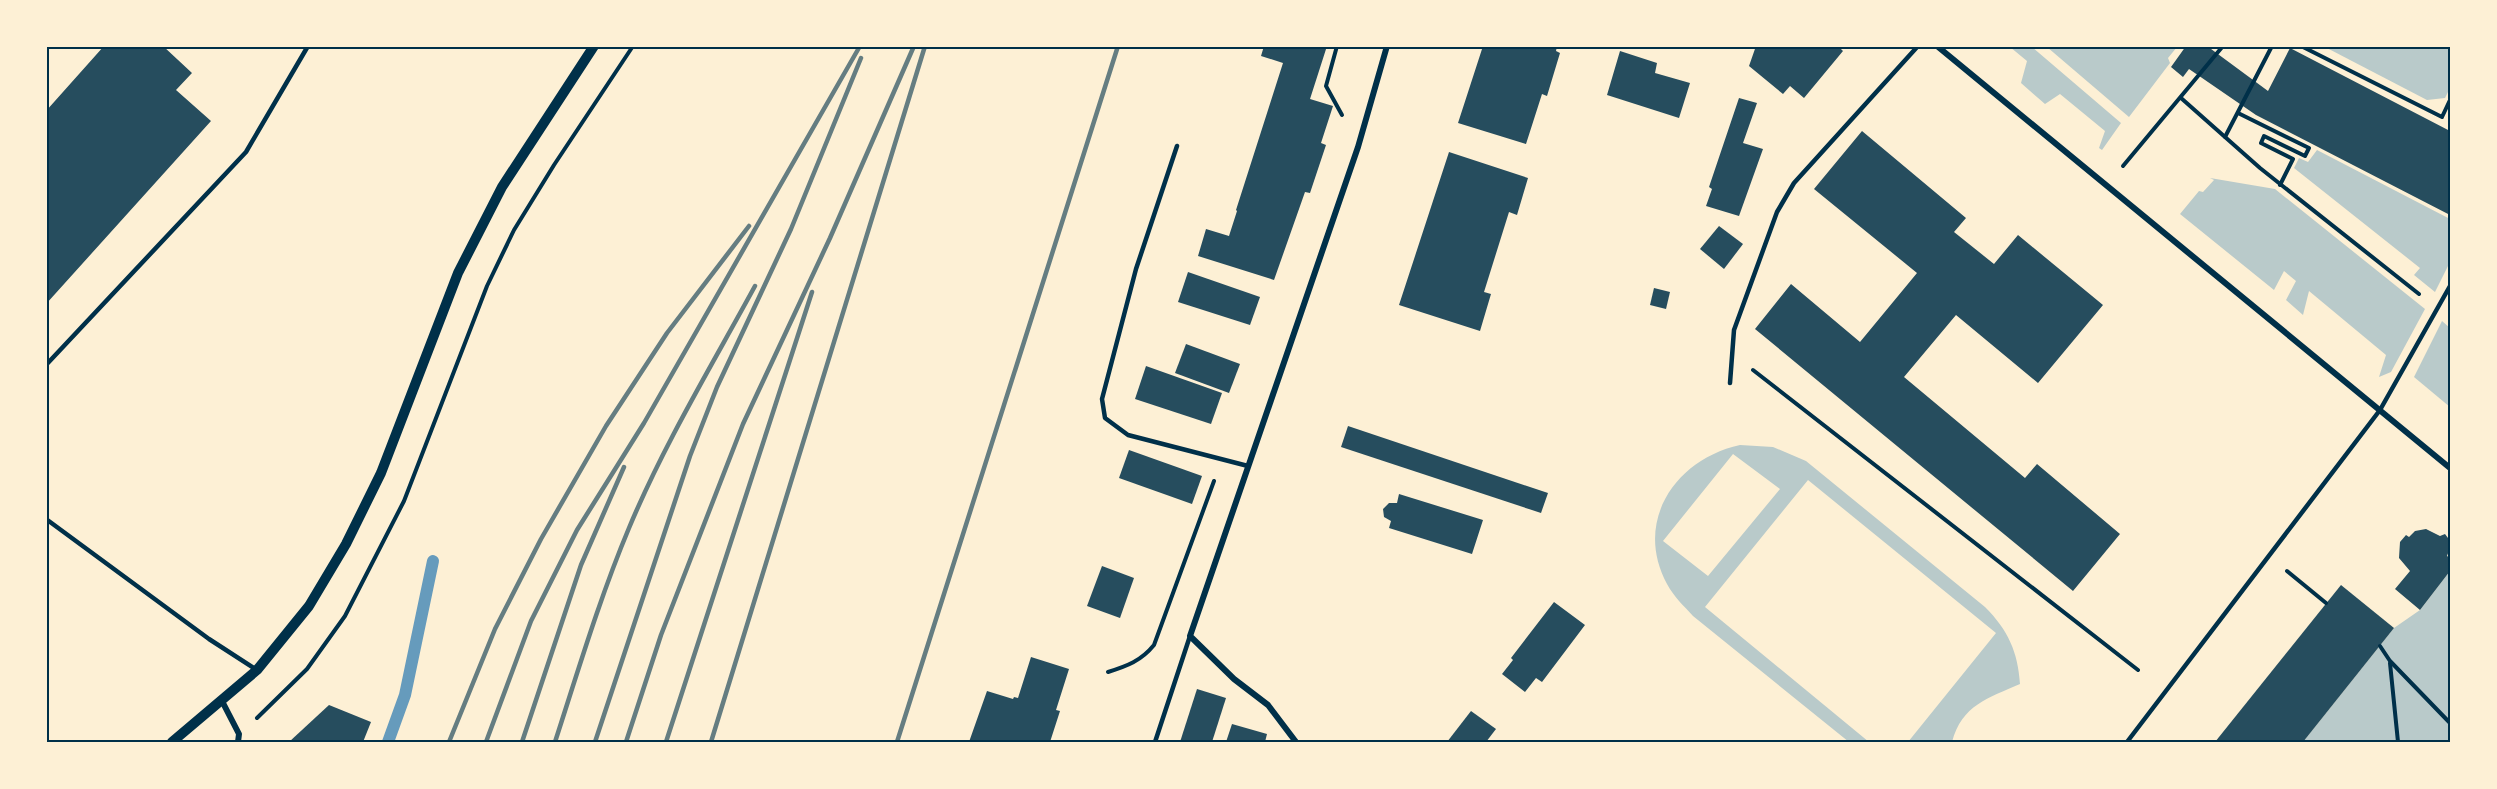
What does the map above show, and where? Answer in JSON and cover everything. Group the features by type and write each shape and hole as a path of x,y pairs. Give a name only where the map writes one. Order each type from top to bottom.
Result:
{"street":[{"path":"172,742 256,670 309,606 346,544 381,473 458,273 502,187 594,46"},
{"path":"1296,742 1268,705 1233,679 1190,636 1358,147 1387,46"},
{"path":"1937,46 2451,468"},
{"path":"222,701 239,734 238,742"}],"lane":[{"path":"46,365 246,152 308,46"},
{"path":"1730,383 1734,330 1777,212 1794,183 1918,46"},
{"path":"1178,146 1136,269 1102,399 1105,418 1128,435 1248,466"},
{"path":"2127,742 2270,558 2380,410 2451,286"},
{"path":"46,519 208,639 256,670"},
{"path":"1155,742 1190,636"}],"path":[{"path":"1337,46 1326,86 1342,114 1338,125"},
{"path":"2123,166 2223,46"},
{"path":"2225,137 2272,46"},
{"path":"2301,46 2442,117 2451,100"},
{"path":"2181,98 2280,185 2420,295"},
{"path":"2238,114 2309,148 2305,156 2264,136 2261,143 2293,159 2280,185"},
{"path":"1732,354 2138,670"},
{"path":"1108,672 1145,657 1154,645 1215,478"},
{"path":"2270,558 2326,603"},
{"path":"2380,646 2390,661 2451,723"},
{"path":"2390,661 2398,742"}],"shaded area":[{"path":"2010,47 2032,47 2121,123 2102,150 2099,148 2105,131 2060,94 2045,104 2021,83 2027,61"},
{"path":"2047,47 2177,47 2168,58 2170,63 2129,117"},
{"path":"2325,47 2450,47 2450,88 2445,98 2427,100"},
{"path":"2317,150 2450,219 2450,262 2435,292 2414,275 2420,268 2294,168 2299,158 2308,162"},
{"path":"2210,178 2275,189 2425,309 2391,372 2379,377 2386,355 2309,291 2303,315 2286,300 2296,281 2284,271 2274,290 2180,214 2199,191 2203,192 2214,180"},
{"path":"2442,321 2450,328 2450,407 2414,377"},
{"path":"1740,445 1773,447 1806,461 1985,607 2006,633 2017,662 2020,684 1987,699 1969,711 1956,729 1952,742 1908,742 1996,633 1808,480 1705,607 1869,742 1849,742 1693,616 1667,584 1658,561 1655,538 1658,516 1667,496 1680,479 1697,464 1717,452","holes":["1733,454 1780,489 1708,576 1663,541"]},
{"path":"2450,571 2450,742 2303,742 2394,628 2420,610"}],"building":[{"path":"104,46 163,46 192,73 176,90 211,121 46,304 46,111"},
{"path":"1264,46 1327,46 1310,99 1333,106 1321,143 1326,145 1310,193 1305,192 1274,280 1198,256 1206,229 1229,236 1237,211 1283,63 1261,56"},
{"path":"1483,46 1557,46 1556,51 1560,53 1547,96 1542,94 1526,144 1458,123"},
{"path":"1756,46 1838,46 1843,51 1804,98 1790,86 1783,94 1749,66"},
{"path":"2186,46 2207,46 2268,91 2290,48 2450,131 2450,215 2256,115 2189,69 2183,77 2171,67"},
{"path":"1620,51 1657,63 1655,73 1690,83 1679,118 1607,95"},
{"path":"1739,98 1757,103 1743,143 1763,149 1739,216 1706,206 1712,189 1709,187"},
{"path":"1862,131 1966,218 1954,232 1994,264 2018,235 2103,305 2038,383 1956,315 1904,377 2025,478 2037,464 2120,534 2073,591 1755,329 1791,284 1860,342 1917,273 1814,189"},
{"path":"1449,152 1528,178 1517,215 1509,212 1484,292 1491,294 1480,331 1399,305"},
{"path":"1719,226 1743,244 1724,269 1700,249"},
{"path":"1188,272 1260,297 1250,325 1178,302"},
{"path":"1654,288 1670,292 1666,309 1650,305"},
{"path":"1186,344 1240,364 1229,393 1175,373"},
{"path":"1146,366 1222,393 1211,424 1135,399"},
{"path":"1348,426 1548,493 1541,513 1341,447"},
{"path":"1129,450 1202,476 1192,504 1119,478"},
{"path":"1399,494 1483,520 1472,554 1389,528 1391,521 1384,517 1383,509 1389,503 1397,503"},
{"path":"2426,529 2440,536 2445,534 2448,538 2450,548 2447,556 2450,558 2450,571 2420,610 2395,589 2410,571 2399,558 2400,542 2406,535 2409,537 2415,531"},
{"path":"1102,566 1134,578 1120,618 1087,606"},
{"path":"2341,585 2394,628 2303,742 2215,742"},
{"path":"1554,602 1585,625 1542,682 1536,678 1525,692 1502,674 1513,660 1511,658"},
{"path":"1031,657 1069,669 1056,710 1060,711 1050,742 969,742 987,691 1013,699 1018,698"},
{"path":"1197,689 1226,698 1212,742 1180,742"},
{"path":"329,705 371,722 363,742 289,742"},
{"path":"1471,711 1496,729 1486,742 1447,742"},
{"path":"1232,724 1267,734 1265,742 1226,742"}],"waterway":[{"path":"388,742 405,695 433,561"}],"railway":[{"path":"486,742 531,621 577,530 644,423 860,46"},
{"path":"626,742 661,635 743,424 830,238 914,46"},
{"path":"711,742 925,46"},
{"path":"897,742 1118,46"},
{"path":"595,742 690,456 717,387 791,229 861,58"},
{"path":"449,742 495,629 541,539 606,426 667,333 749,226"},
{"path":"555,742 608,581 629,528 657,466 755,286"},
{"path":"666,742 812,292"},
{"path":"522,742 581,565 624,467"}]}
